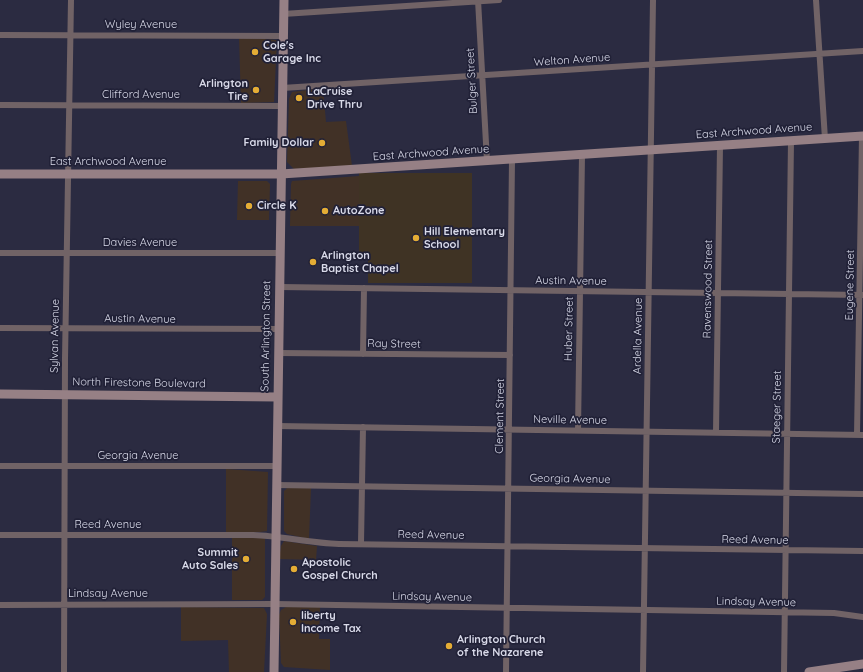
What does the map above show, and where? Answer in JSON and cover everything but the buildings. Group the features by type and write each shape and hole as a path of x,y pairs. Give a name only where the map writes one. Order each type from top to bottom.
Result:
{"main road":[{"name":"South Arlington Street","path":"274,672 277,397 280,287 279,253 284,0"},
{"name":"East Archwood Avenue","path":"0,174 281,174 862,136"},
{"name":"North Firestone Boulevard","path":"0,394 277,397"},
{"path":"809,672 863,664"}],"street":[{"name":"Sylvan Avenue","path":"64,672 64,466 71,0"},
{"path":"283,14 499,0"},
{"name":"Ardella Avenue","path":"643,672 653,0"},
{"path":"816,0 825,139"},
{"name":"Bulger Street","path":"478,1 487,161"},
{"name":"Wyley Avenue","path":"0,35 283,36"},
{"name":"Welton Avenue","path":"282,88 863,51"},
{"name":"Clifford Avenue","path":"0,105 282,106"},
{"name":"Eugene Street","path":"860,435 862,136"},
{"name":"Staeger Street","path":"784,672 790,141"},
{"name":"Ravenswood Street","path":"716,432 720,146"},
{"name":"Huber Street","path":"578,430 582,155"},
{"name":"Clement Street","path":"506,672 512,160"},
{"name":"Davies Avenue","path":"0,253 279,253"},
{"name":"Austin Avenue","path":"280,287 861,295"},
{"path":"363,354 364,288"},
{"name":"Austin Avenue","path":"0,328 279,329"},
{"name":"Ray Street","path":"278,353 510,355"},
{"name":"Neville Avenue","path":"277,426 860,435"},
{"path":"361,543 363,427"},
{"name":"Georgia Avenue","path":"0,466 276,466"},
{"name":"Georgia Avenue","path":"276,485 863,494"},
{"name":"Reed Avenue","path":"0,535 276,536 317,543 863,552"},
{"name":"Lindsay Avenue","path":"0,605 275,604 784,612 847,614 863,617"}],"shaded area":[{"path":"239,37 277,40 274,102 241,103"},
{"path":"323,88 326,122 346,121 352,166 294,169 287,162 289,99 292,92"},
{"name":"Hill Elementary School","path":"359,173 472,173 472,283 368,283 368,259 359,259"},
{"path":"359,176 359,226 290,226 292,181"},
{"path":"238,181 267,181 270,184 269,220 237,220"},
{"path":"226,469 268,472 267,531 226,532"},
{"path":"287,488 311,488 309,539 287,534 284,531 284,491"},
{"path":"232,537 265,538 265,597 262,600 232,600"},
{"path":"284,541 317,546 316,560 279,559 281,546"},
{"path":"181,607 264,608 267,614 264,672 229,672 228,640 181,641"},
{"path":"286,607 320,607 319,639 330,639 330,670 284,667 281,663 279,615 281,610"}],"place":[{"name":"Cole's Garage Inc","path":"255,52"},
{"name":"Arlington Tire","path":"256,90"},
{"name":"LaCruise Drive Thru","path":"299,98"},
{"name":"Family Dollar","path":"322,143"},
{"name":"Circle K","path":"249,206"},
{"name":"AutoZone","path":"325,211"},
{"name":"Hill Elementary School","path":"416,238"},
{"name":"Arlington Baptist Chapel","path":"313,262"},
{"name":"Summit Auto Sales","path":"246,559"},
{"name":"Apostolic Gospel Church","path":"294,569"},
{"name":"liberty Income Tax","path":"293,622"},
{"name":"Arlington Church of the Nazarene","path":"449,646"}]}
